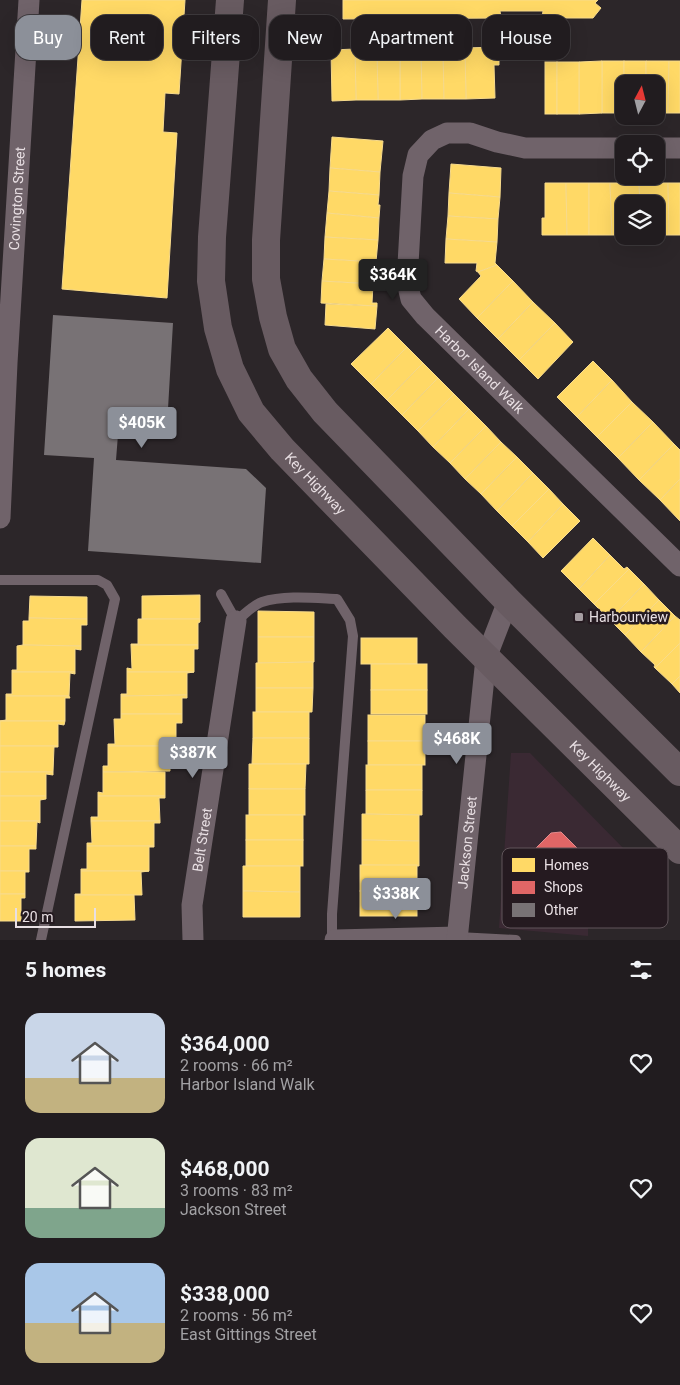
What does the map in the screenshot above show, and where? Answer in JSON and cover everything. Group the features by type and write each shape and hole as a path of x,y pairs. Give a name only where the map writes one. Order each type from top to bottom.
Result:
{"main road":[{"name":"Key Highway","path":"230,0 212,237 211,281 218,328 230,369 251,412 282,449 486,658 680,850"},
{"path":"282,0 266,240 266,279 273,317 282,349 299,380 326,412 508,600 680,772"}],"street":[{"name":"Covington Street","path":"0,504 3,367 29,0"},
{"name":"Harbor Island Walk","path":"615,148 525,148 497,142 470,133 446,133 432,140 418,156 413,176 407,282 411,298 426,316 680,566"},
{"path":"665,148 680,148"},
{"name":"Jackson Street","path":"457,938 486,658 508,600"},
{"name":"Belt Street","path":"193,940 192,905 236,621"},
{"path":"333,940 457,938"}],"lane":[{"path":"0,580 98,580 107,585 115,599 42,940"},
{"path":"221,594 236,621 260,603 286,598 337,599 350,620 353,636 332,914 333,940"},
{"path":"457,938 516,940"}],"shaded area":[{"path":"511,753 530,753 623,848 504,848"},
{"path":"502,884 502,928 588,928 588,936 499,928"}],"building: Homes":[{"path":"82,0 185,0 184,15 173,15 173,60 181,60 179,94 165,93 163,132 177,133 167,298 62,289 78,60 81,60"},
{"path":"343,0 598,0 595,3 601,8 593,18 570,18 570,15 542,15 543,11 500,11 501,15 482,15 482,18 472,18 472,15 351,15 351,19 343,19"},
{"path":"482,47 482,60 499,60 499,65 494,65 495,98 466,99 465,60 472,60 472,48"},
{"path":"351,49 351,60 355,60 356,100 332,101 331,60 341,60 341,50"},
{"path":"355,60 377,60 378,100 356,100"},
{"path":"377,60 400,60 400,100 378,100"},
{"path":"400,60 421,60 422,99 400,100"},
{"path":"421,60 443,60 444,99 422,99"},
{"path":"443,60 465,60 466,99 444,99"},
{"path":"602,61 624,61 624,75 615,75 615,113 602,113"},
{"path":"602,61 602,113 579,114 579,62"},
{"path":"624,61 646,61 646,75 624,75"},
{"path":"646,61 669,61 668,113 665,113 665,75 646,75"},
{"path":"669,61 680,61 680,113 668,113"},
{"path":"545,62 557,62 557,114 545,114"},
{"path":"557,62 579,62 579,114 557,114"},
{"path":"332,137 383,141 380,172 330,168"},
{"path":"451,164 501,168 500,197 449,193"},
{"path":"330,168 380,172 379,195 329,191"},
{"path":"545,183 566,183 567,235 542,235 542,218 545,218"},
{"path":"566,183 589,183 589,235 567,235"},
{"path":"589,183 610,183 612,235 589,235"},
{"path":"610,183 615,183 615,185 639,185 640,195 615,195 615,235 612,235"},
{"path":"665,183 668,183 669,235 665,235 665,195 640,195 639,185 665,185"},
{"path":"668,183 680,183 680,235 669,235"},
{"path":"329,191 379,195 379,218 327,213"},
{"path":"449,193 500,197 498,219 448,216"},
{"path":"327,213 379,218 378,240 325,237"},
{"path":"448,216 498,219 497,242 446,239"},
{"path":"325,237 378,240 376,262 324,259"},
{"path":"446,239 497,242 495,263 497,265 478,272 476,271 477,263 445,263"},
{"path":"324,259 376,262 373,284 322,281"},
{"path":"497,265 513,281 477,318 459,299 481,276 478,272"},
{"path":"322,281 373,284 372,303 377,303 377,306 321,303"},
{"path":"513,281 533,302 498,339 477,318"},
{"path":"533,302 555,323 519,360 498,339"},
{"path":"326,304 377,306 375,329 325,325"},
{"path":"555,323 573,342 538,379 519,360"},
{"path":"388,328 407,347 371,384 351,364"},
{"path":"407,347 423,363 387,400 371,384"},
{"path":"593,361 612,380 577,417 557,397"},
{"path":"423,363 438,378 402,415 387,400"},
{"path":"438,378 454,394 418,431 402,415"},
{"path":"612,380 632,402 597,437 577,417"},
{"path":"454,394 469,409 433,447 418,431"},
{"path":"632,402 653,422 618,458 597,437"},
{"path":"469,409 486,426 450,463 433,447"},
{"path":"653,422 674,444 639,480 618,458"},
{"path":"486,426 501,442 465,479 450,463"},
{"path":"501,442 517,457 481,494 465,479"},
{"path":"674,444 680,450 680,479 660,500 639,480"},
{"path":"517,457 533,473 497,511 481,494"},
{"path":"533,473 549,489 512,526 497,511"},
{"path":"680,479 680,521 660,500"},
{"path":"549,489 563,504 528,542 512,526"},
{"path":"563,504 580,521 543,558 528,542"},
{"path":"593,538 610,555 579,589 561,571"},
{"path":"610,555 624,569 627,567 629,569 594,604 579,589"},
{"path":"629,569 644,584 610,620 594,604"},
{"path":"644,584 659,600 625,635 610,620"},
{"path":"200,595 200,619 142,619 142,596"},
{"path":"30,596 87,597 87,619 29,618"},
{"path":"659,600 675,616 641,652 625,635"},
{"path":"258,611 314,612 314,637 258,637"},
{"path":"675,616 680,620 680,643 655,668 655,665 641,652"},
{"path":"29,618 87,619 87,625 81,625 81,646 23,645 23,621 29,621"},
{"path":"138,619 200,619 198,623 198,645 131,645 138,644"},
{"path":"258,637 314,637 314,662 258,663"},
{"path":"361,638 417,638 417,664 361,664"},
{"path":"680,643 680,676 672,684 655,668"},
{"path":"131,645 198,645 198,649 194,649 194,672 127,672 127,668 132,669"},
{"path":"17,646 81,646 81,650 75,649 75,672 12,672 12,670 17,670"},
{"path":"313,662 313,688 256,688 256,663"},
{"path":"371,664 427,664 427,690 371,690"},
{"path":"12,672 75,672 75,674 70,673 69,696 6,696 6,694 12,694"},
{"path":"127,672 194,672 187,673 187,695 121,696 121,694 127,694"},
{"path":"680,676 680,693 672,684"},
{"path":"256,688 313,688 312,712 256,712"},
{"path":"371,690 427,690 427,714 371,714"},
{"path":"187,695 187,698 182,698 182,714 121,714 121,696"},
{"path":"6,696 69,696 70,698 65,698 65,721 0,721 6,720"},
{"path":"253,712 309,712 309,738 253,738"},
{"path":"121,714 182,714 182,723 176,723 176,746 108,746 108,744 115,744 114,719 121,719"},
{"path":"368,715 425,715 425,741 368,741"},
{"path":"0,721 65,721 64,725 58,724 58,746 0,746"},
{"path":"253,738 309,738 309,764 252,764"},
{"path":"368,741 425,741 425,765 368,765"},
{"path":"0,746 58,746 54,747 53,772 0,772"},
{"path":"108,746 176,747 170,747 170,771 103,772 103,766 108,766"},
{"path":"249,764 306,764 305,789 249,789"},
{"path":"366,765 422,765 422,790 366,790"},
{"path":"0,772 53,772 53,775 46,774 46,796 0,796"},
{"path":"103,772 165,772 165,796 98,796 98,792 103,793"},
{"path":"249,789 305,789 305,815 249,815"},
{"path":"366,790 422,790 422,815 366,814"},
{"path":"0,796 46,796 46,799 40,800 40,821 0,821"},
{"path":"98,796 165,796 165,798 159,798 160,821 91,821 91,817 98,817"},
{"path":"362,814 419,815 419,841 362,840"},
{"path":"246,815 303,815 303,840 246,840"},
{"path":"0,821 40,821 40,823 37,822 36,846 0,846"},
{"path":"91,821 160,821 160,823 154,823 154,846 87,846 87,843 92,843"},
{"path":"246,840 303,840 303,866 246,866"},
{"path":"362,840 419,841 419,866 362,865"},
{"path":"0,846 36,846 36,849 29,849 29,871 0,871"},
{"path":"87,846 154,847 149,847 149,871 81,871 81,869 87,869"},
{"path":"360,865 417,865 417,891 360,891"},
{"path":"243,866 300,866 300,892 243,891"},
{"path":"0,871 29,871 25,872 25,894 0,894"},
{"path":"81,871 149,871 141,872 142,895 75,895 81,894"},
{"path":"243,891 300,892 300,917 243,917"},
{"path":"360,891 417,891 417,916 360,916"},
{"path":"0,894 25,894 25,898 21,898 21,921 0,921"},
{"path":"75,895 134,895 135,920 75,921"}],"building: Shops":[{"path":"561,832 577,848 536,848 551,833"}],"building: Other":[{"path":"53,315 173,323 167,426 119,422 116,460 246,469 266,488 261,563 88,551 94,458 44,455"}],"place":[{"name":"Harbourview","path":"579,617"}]}
